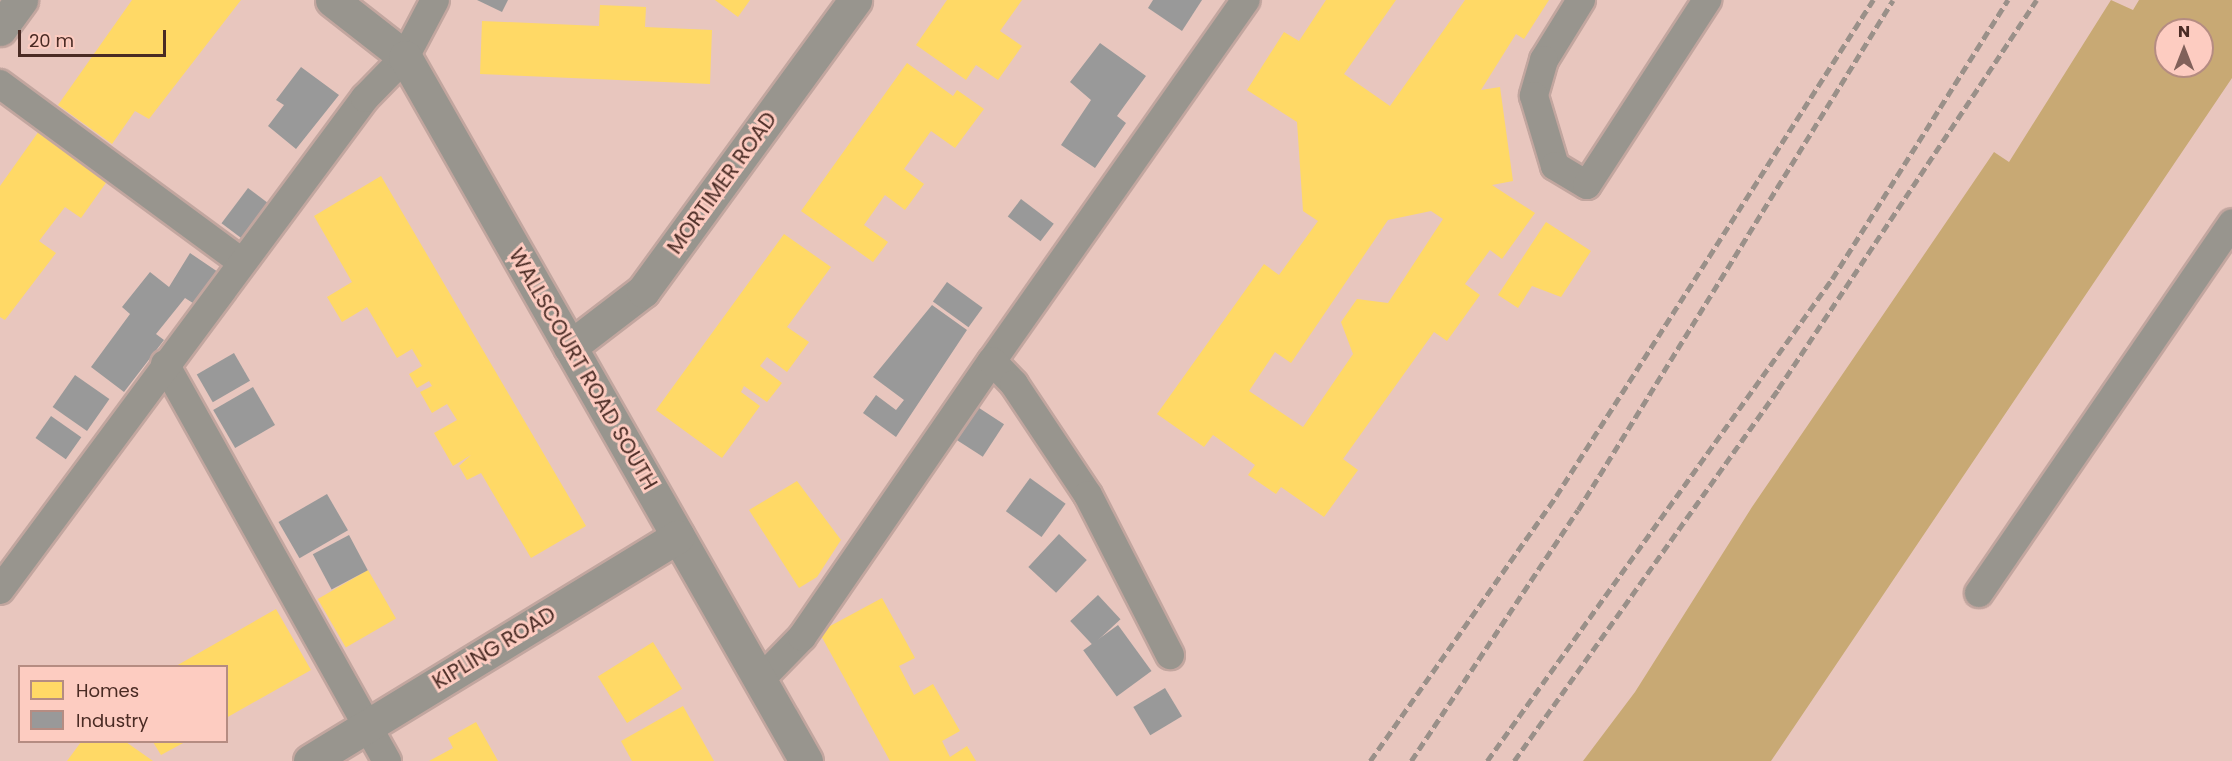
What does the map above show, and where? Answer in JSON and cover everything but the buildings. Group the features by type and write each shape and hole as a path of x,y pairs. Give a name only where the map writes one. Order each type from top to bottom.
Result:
{"street":[{"path":"0,29 21,0"},
{"name":"WALLSCOURT ROAD SOUTH","path":"332,0 405,57 806,761"},
{"name":"MORTIMER ROAD","path":"570,347 643,291 855,0"},
{"name":"KIPLING ROAD","path":"310,761 678,536"}],"lane":[{"path":"0,590 165,364 365,98 405,57 435,0"},
{"path":"760,680 802,637 992,361 1246,0"},
{"path":"1581,0 1545,60 1534,96 1555,166 1587,185 1707,0"},
{"path":"0,84 241,262"},
{"path":"1979,593 2232,224"},
{"path":"992,361 1014,384 1088,495 1170,656"},
{"path":"165,364 387,761"}],"shaded area":[{"path":"2111,0 2133,10 2139,0 2232,0 2232,78 1771,761 1583,761 1635,692 1752,507 1994,152 2009,162"}],"railway":[{"path":"1370,761 1556,496 1873,0"},
{"path":"1411,761 1578,510 1893,0"},
{"path":"1487,761 1832,279 2008,0"},
{"path":"1514,761 1778,389 2036,0"}]}
